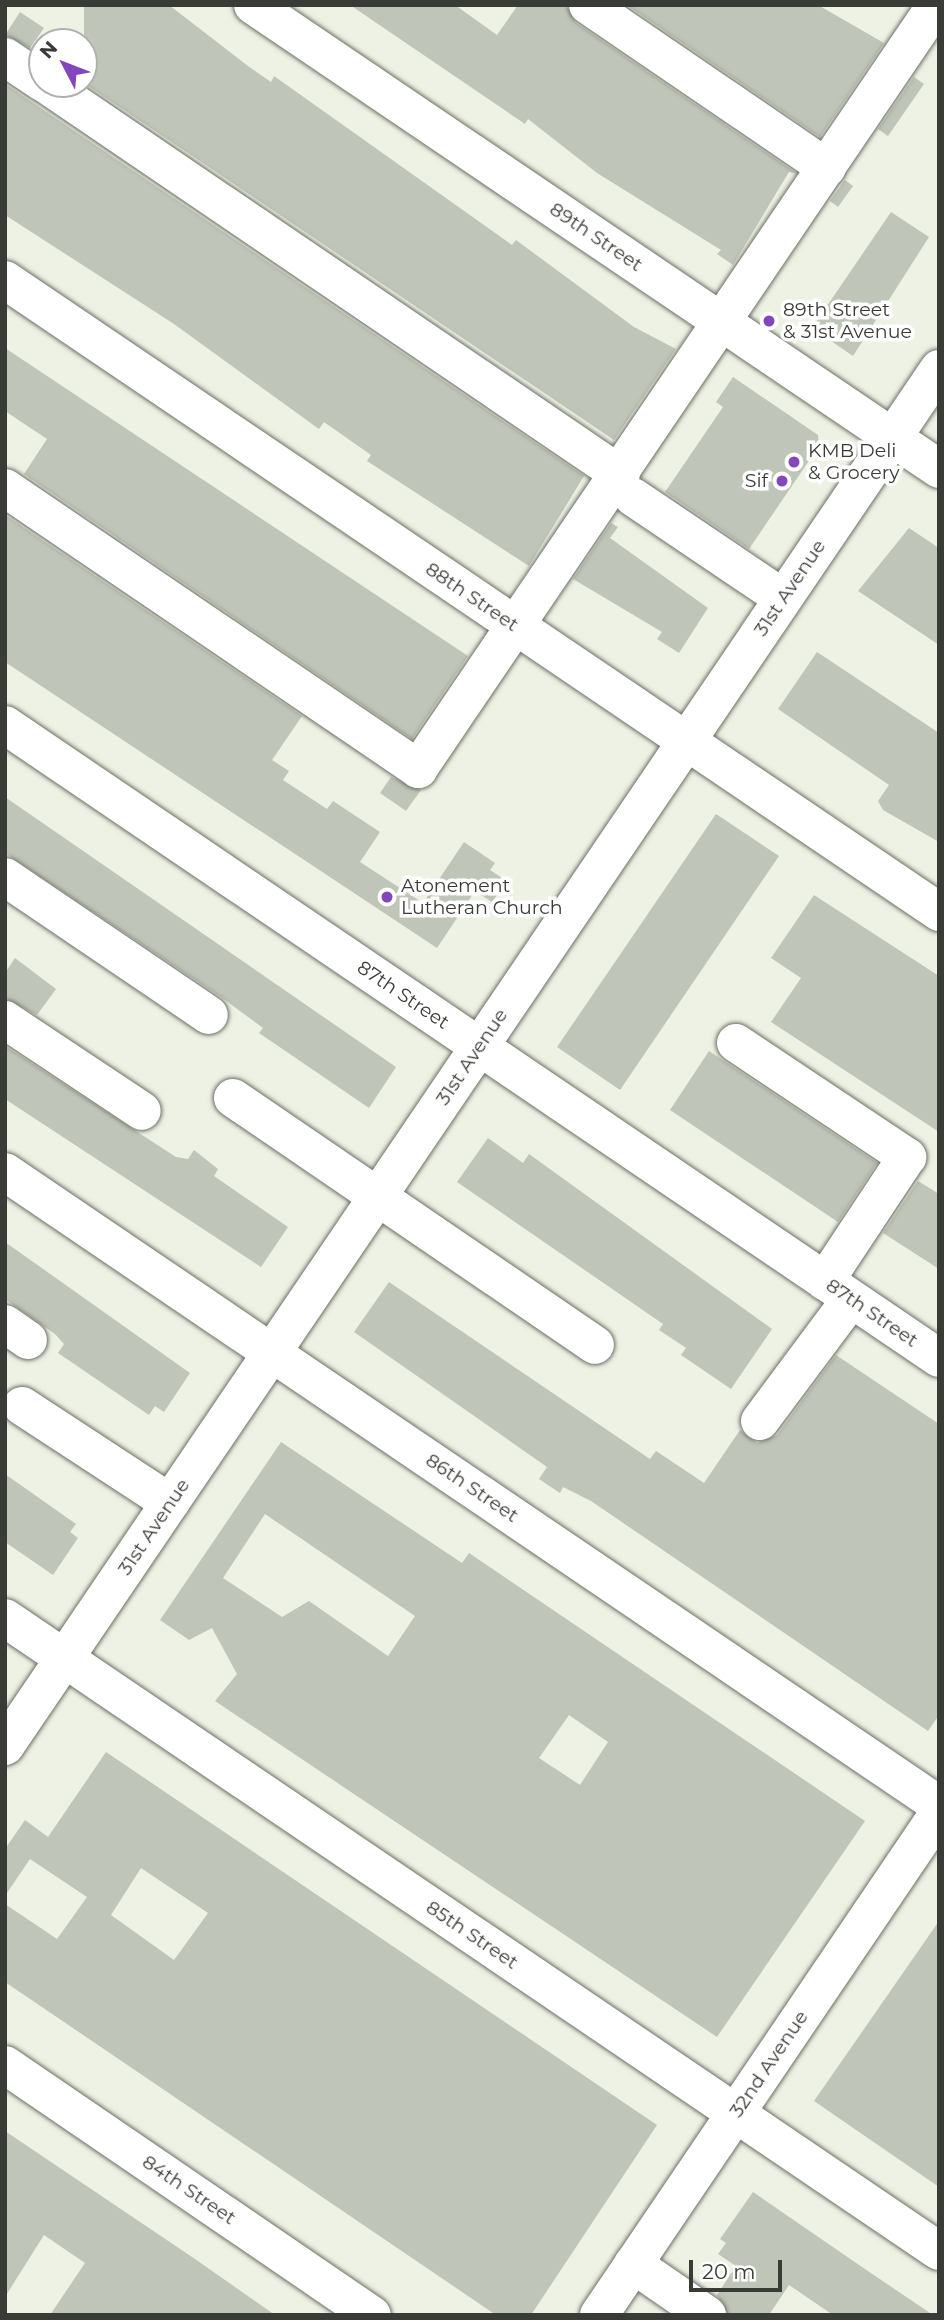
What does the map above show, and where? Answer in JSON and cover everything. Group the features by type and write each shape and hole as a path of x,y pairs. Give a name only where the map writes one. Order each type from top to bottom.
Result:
{"street":[{"name":"89th Street","path":"253,5 939,469"},
{"path":"588,5 827,168"},
{"path":"5,488 418,769 518,628 627,486 724,324 932,9"},
{"path":"5,57 28,72"},
{"path":"66,98 627,486 783,598"},
{"name":"88th Street","path":"5,280 939,912"},
{"name":"31st Avenue","path":"5,1746 939,369"},
{"name":"87th Street","path":"5,726 939,1358"},
{"path":"5,877 209,1015"},
{"path":"5,1020 142,1111"},
{"path":"736,1043 907,1157 838,1290 760,1421"},
{"path":"233,1098 595,1345"},
{"name":"86th Street","path":"5,1172 939,1805"},
{"path":"22,1406 170,1503"},
{"name":"85th Street","path":"5,1618 939,2251"},
{"name":"32nd Avenue","path":"599,2315 939,1813"},
{"name":"84th Street","path":"5,2065 372,2315"},
{"path":"633,2264 707,2315"}],"building":[{"path":"84,5 169,5 271,82 274,76 512,245 516,240 634,327 676,349 614,440 98,92 98,28 84,28"},
{"path":"350,5 455,5 497,35 518,5 566,5 576,23 796,173 789,172 733,265 717,254 721,250 597,173 528,119 525,124"},
{"path":"627,5 818,5 884,43 820,137"},
{"path":"20,12 44,28 28,28 28,47 5,35"},
{"path":"914,77 924,84 888,136 878,129"},
{"path":"5,84 584,476 529,566 367,461 371,455 324,422 319,429 174,324 5,215"},
{"path":"845,180 853,186 838,207 830,201"},
{"path":"891,212 929,237 853,356 812,328"},
{"path":"5,348 468,656 412,739 24,474 47,439 5,411"},
{"path":"733,377 818,435 819,446 749,549 665,492 723,407 716,402"},
{"path":"5,515 302,716 272,760 289,771 283,780 327,809 333,801 380,832 360,862 423,903 464,842 495,863 490,870 507,881 492,902 475,891 437,948 5,662"},
{"path":"611,523 618,527 610,538 708,608 679,653 657,639 662,632 573,579"},
{"path":"909,528 939,548 939,645 858,591"},
{"path":"817,652 939,733 939,842 883,810 878,801 889,785 778,709"},
{"path":"391,777 421,790 406,811 380,793"},
{"path":"5,797 396,1067 369,1108 259,1033 263,1028 221,997 5,853"},
{"path":"716,814 779,856 620,1090 557,1047"},
{"path":"814,895 939,976 939,1132 771,1022 801,978 771,958"},
{"path":"15,958 56,989 37,1015 5,998 5,973"},
{"path":"5,1046 176,1157 188,1159 194,1150 218,1169 214,1176 288,1227 261,1267 5,1099"},
{"path":"709,1051 877,1163 838,1222 670,1110"},
{"path":"488,1138 523,1163 529,1154 772,1329 731,1389 681,1355 686,1348 659,1330 663,1324 457,1182"},
{"path":"918,1181 939,1194 939,1269 883,1233"},
{"path":"5,1242 190,1373 164,1412 155,1406 149,1415 58,1353 64,1344 55,1334 5,1299"},
{"path":"389,1282 650,1459 656,1451 704,1483 740,1430 757,1443 777,1435 836,1355 939,1424 939,1715 928,1731 591,1501 563,1487 560,1493 539,1479 547,1467 354,1332"},
{"path":"281,1442 462,1563 469,1553 865,1821 717,2037 215,1701 237,1674 212,1628 189,1640 160,1620","holes":["265,1514 415,1616 388,1656 309,1601 282,1617 223,1578","569,1715 608,1742 580,1785 539,1758"]},
{"path":"5,1474 76,1524 70,1532 78,1538 53,1575 5,1542"},
{"path":"106,1752 657,2125 531,2315 496,2315 5,1982 5,1904 57,1939 87,1897 30,1859 5,1896 5,1849 25,1820 48,1837","holes":["141,1868 208,1913 174,1960 111,1915"]},
{"path":"939,1921 939,2187 814,2101"},
{"path":"5,2131 275,2315 50,2315 85,2263 44,2235 5,2297"},
{"path":"753,2192 933,2315 833,2315 789,2285 769,2315 729,2315 717,2295 736,2266 718,2254 726,2243 720,2239"}],"place":[{"name":"89th Street & 31st Avenue","path":"769,321"},
{"name":"KMB Deli & Grocery","path":"794,462"},
{"name":"Sif","path":"782,481"},
{"name":"Atonement Lutheran Church","path":"387,897"}]}
